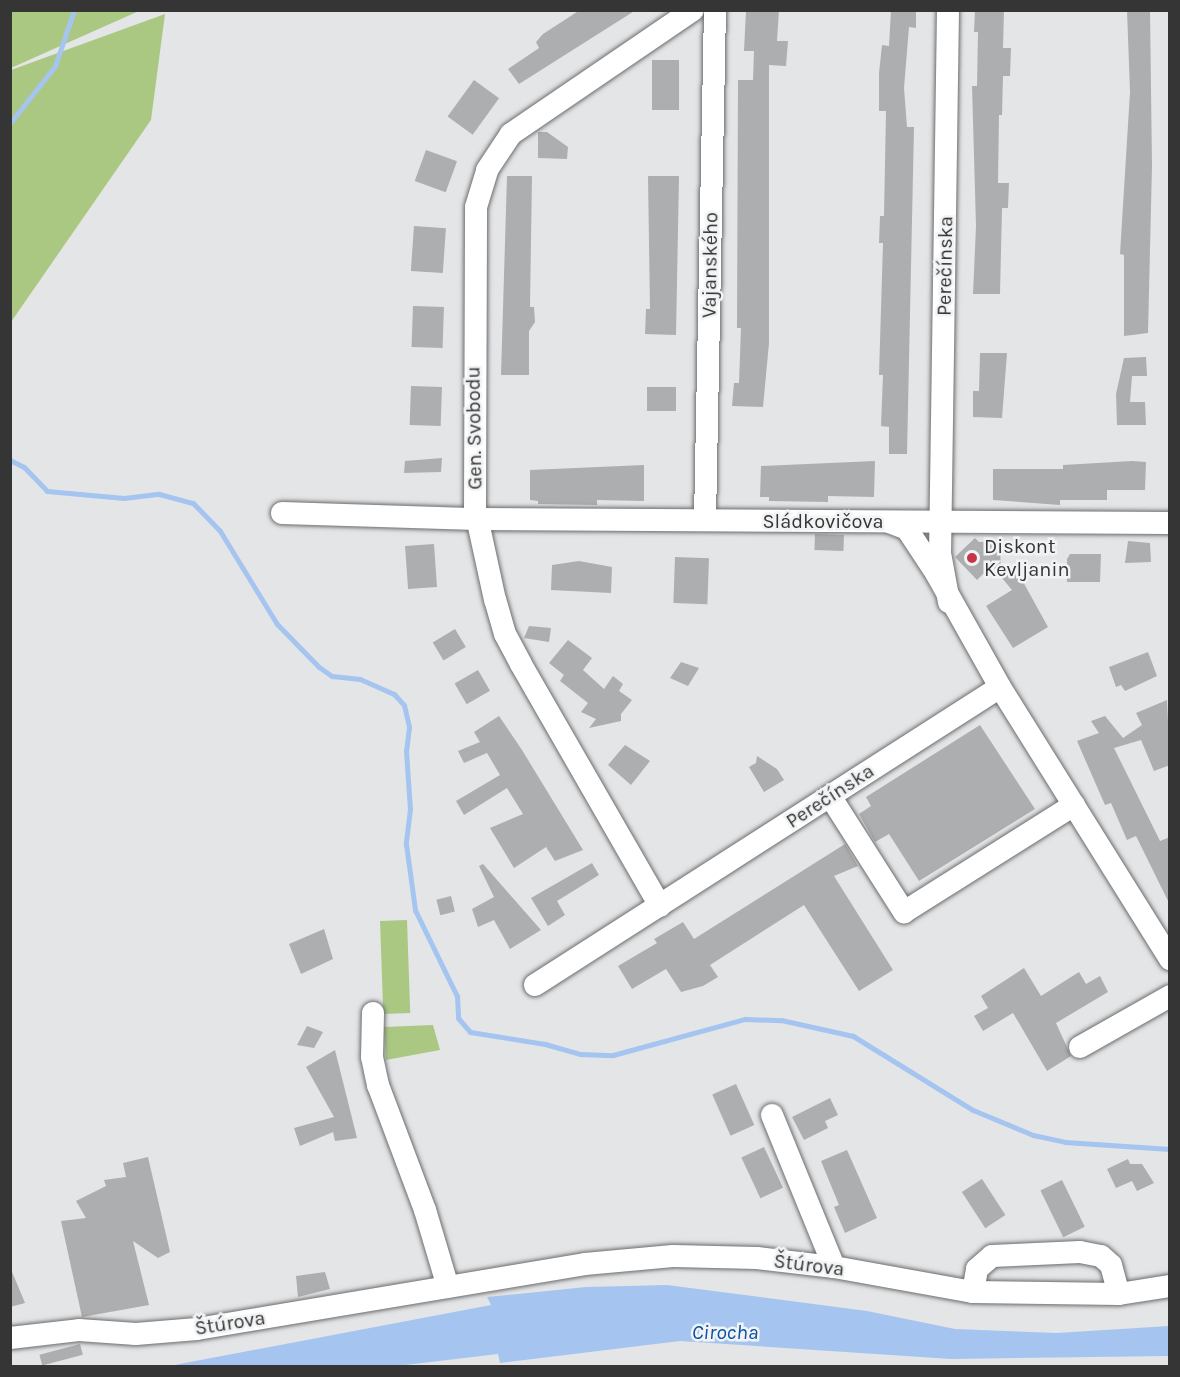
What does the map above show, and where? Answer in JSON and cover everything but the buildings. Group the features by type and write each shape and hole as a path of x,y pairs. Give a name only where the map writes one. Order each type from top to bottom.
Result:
{"street":[{"name":"Gen. Svobodu","path":"660,906 505,634 477,519 473,391 476,207 487,170 511,134 693,10"},
{"name":"Vajanského","path":"705,520 715,10"},
{"name":"Perečínska","path":"948,10 949,527 940,569 949,602"},
{"name":"Sládkovičova","path":"282,513 477,519 887,521 949,527 1170,523"},
{"name":"Perečínska","path":"887,521 908,542 926,572 949,602"},
{"name":"Perečínska","path":"887,521 907,530 920,548 949,602 1000,687 1170,959"},
{"path":"920,548 928,527 949,527"},
{"name":"Perečínska","path":"920,548 926,572"},
{"name":"Perečínska","path":"535,986 1000,687"},
{"path":"830,796 904,912 1074,805"},
{"path":"1080,1047 1170,996"},
{"path":"373,1012 372,1057 378,1085 425,1210 448,1287"},
{"path":"772,1115 834,1267"},
{"path":"973,1292 977,1269 992,1256 1080,1252 1101,1256 1111,1265 1119,1294"},
{"name":"Štúrova","path":"10,1338 79,1330 156,1333 585,1264 673,1256 757,1258 834,1267 973,1292 1119,1294 1170,1286"}],"green space":[{"path":"11,10 139,10 139,11 11,68"},
{"path":"165,14 151,120 11,322 11,70"},
{"path":"407,920 410,1013 383,1014 380,921"},
{"path":"433,1025 440,1050 386,1060 384,1027"}],"water":[{"name":"Cirocha","path":"667,1285 867,1311 955,1329 1057,1333 1169,1326 1169,1356 951,1359 680,1341 500,1363 498,1354 397,1366 169,1366 491,1305 487,1297 586,1287"}],"waterway":[{"path":"10,123 55,66 74,10"},
{"path":"10,460 24,467 47,491 124,498 159,494 193,503 220,531 277,624 319,667 332,676 360,679 394,694 404,705 409,727 406,751 410,809 406,844 415,910 457,996 458,1018 470,1032 545,1044 580,1054 613,1055 745,1019 781,1020 853,1036 973,1110 1033,1135 1065,1142 1170,1149"}],"place":[{"name":"Diskont Kevljanin","path":"972,558"}]}
